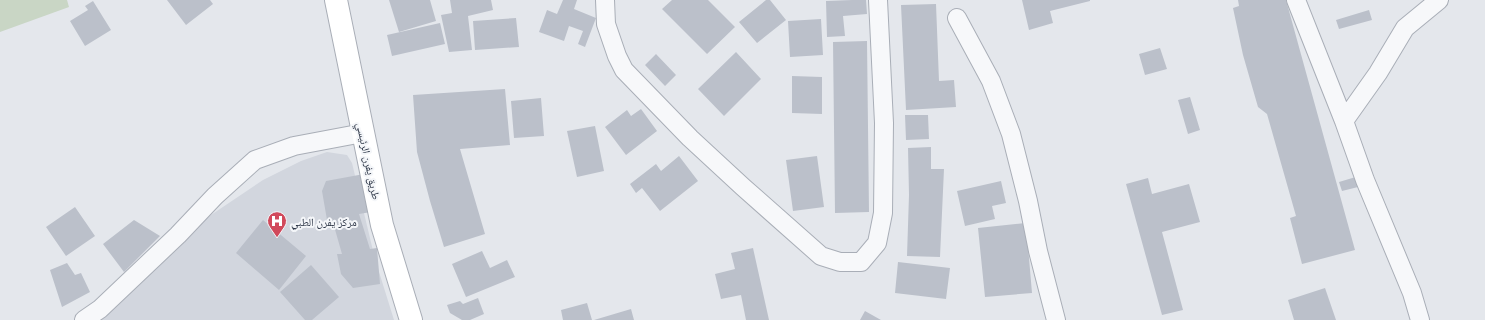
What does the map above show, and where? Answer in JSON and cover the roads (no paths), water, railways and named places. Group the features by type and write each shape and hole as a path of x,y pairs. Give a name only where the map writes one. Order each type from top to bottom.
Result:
{"main road":[{"name":"طريق يفرن الرئيسي","path":"336,0 382,224 412,320"}],"street":[{"path":"605,0 606,24 617,56 624,70 685,133 822,256 840,262 861,262 877,243 883,213 884,123 878,0"},
{"path":"1296,0 1344,121 1365,180 1412,293 1420,320"},
{"path":"1344,121 1378,72 1405,28 1439,0"},
{"path":"957,18 991,81 1011,134 1028,201 1038,251 1056,320"},
{"path":"84,320 100,309 178,235 215,196 255,160 294,146 363,133"}],"place":[{"name":"مركز يفرن الطبي","path":"277,238"}]}
